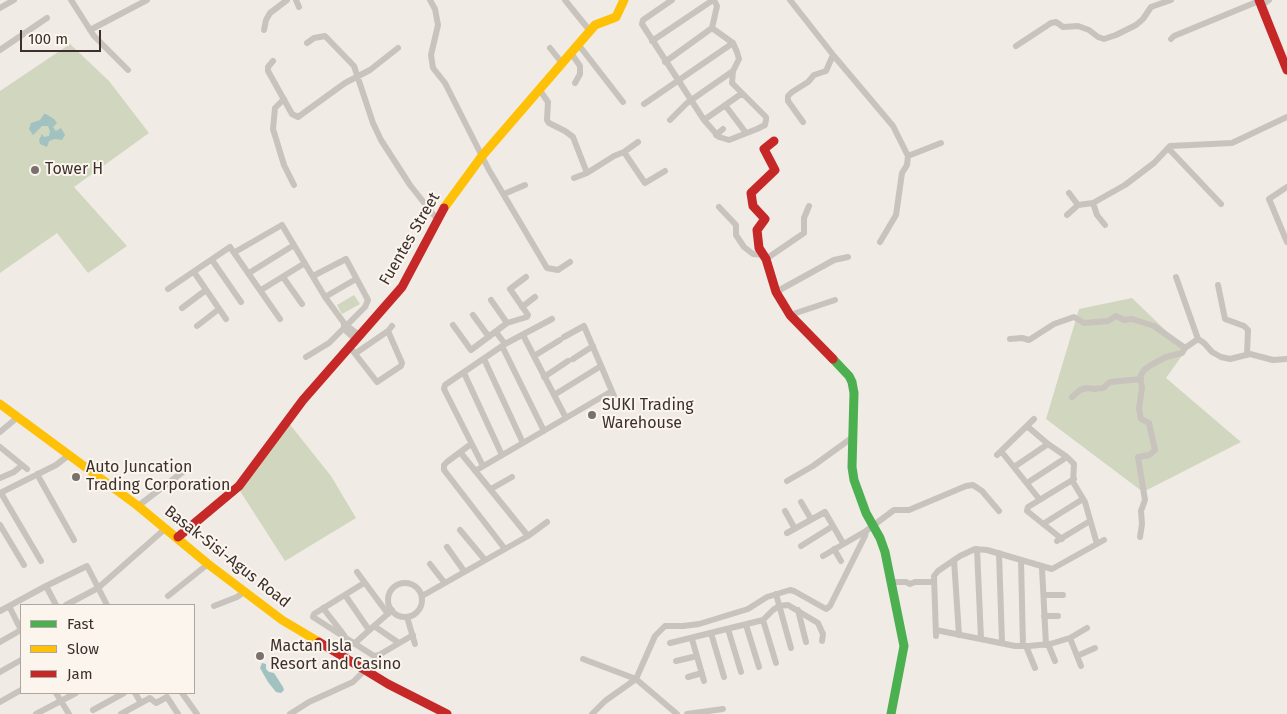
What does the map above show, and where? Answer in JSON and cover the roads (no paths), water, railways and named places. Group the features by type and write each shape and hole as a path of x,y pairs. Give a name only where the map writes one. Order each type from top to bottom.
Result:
{"street":[{"path":"0,8 14,0"},
{"path":"90,30 147,0"},
{"path":"264,30 270,13 287,0"},
{"path":"296,0 299,7"},
{"path":"430,0 435,9 438,25 431,55 432,68 445,83 482,156 547,268 558,270 570,262"},
{"path":"565,0 590,31"},
{"name":"Fuentes Street","path":"178,537 239,486 303,400 402,287 437,218 482,156 595,25 616,17 624,0"},
{"path":"672,0 642,22 690,101 716,135 724,140 735,138 765,124 766,118 732,83 733,71 739,59 733,43 712,28"},
{"path":"652,41 713,0 717,6 712,28 665,62"},
{"path":"790,0 892,126 908,156 907,165 902,173 896,215 880,242"},
{"path":"1016,46 1051,23 1056,22 1063,27 1078,26 1104,39 1116,36 1144,19 1151,7 1170,0"},
{"path":"75,1 90,30 128,70"},
{"path":"1171,39 1174,36 1262,1 1287,70"},
{"path":"0,50 47,18"},
{"path":"307,43 320,36 326,37 354,66 373,123 381,140 410,185 437,218"},
{"path":"644,104 733,43"},
{"path":"578,44 623,102"},
{"path":"273,61 269,65 268,71 292,114 298,117 346,83 370,70 398,48"},
{"path":"550,48 562,62"},
{"path":"571,52 580,66 580,74 575,83"},
{"path":"803,122 788,101 788,96 808,82 814,75 826,71 833,55"},
{"path":"670,120 690,101 733,71"},
{"path":"539,89 548,102 547,120 573,137 587,173"},
{"path":"704,120 741,94"},
{"path":"284,99 275,108 273,129 284,165 294,185"},
{"path":"725,105 746,133"},
{"path":"1067,215 1078,205 1093,203 1142,173 1170,146 1176,144 1232,143 1287,117"},
{"path":"716,135 723,129"},
{"path":"774,140 764,149 775,170 751,193 753,206 765,219 757,230 757,236 760,248 766,257 776,292 790,315 849,376 852,382 854,393 852,468 854,480 869,529 883,545 904,646 891,714"},
{"path":"574,178 587,173 638,142"},
{"path":"908,156 941,143"},
{"path":"1168,148 1221,204"},
{"path":"624,152 645,183 665,171"},
{"path":"504,194 525,185"},
{"path":"1287,187 1269,199 1287,242"},
{"path":"1069,193 1078,205"},
{"path":"1093,203 1097,214 1105,225"},
{"path":"719,207 736,225 736,236 744,247 753,254 766,257 804,233 804,218 809,206"},
{"path":"168,289 212,260 282,225 325,297 355,340 356,353 374,380 380,381 402,364 390,329 356,353"},
{"path":"248,273 294,245"},
{"path":"233,250 280,319"},
{"path":"776,292 834,260 848,256"},
{"path":"306,357 329,343 365,307 368,300 346,259 312,276"},
{"path":"212,260 241,302"},
{"path":"261,290 305,263"},
{"path":"194,272 226,319"},
{"path":"283,277 302,304"},
{"path":"453,325 471,350 507,323 527,317 528,315 510,289 526,277"},
{"path":"1176,277 1198,339 1216,354 1226,358 1256,355 1273,360 1287,359"},
{"path":"325,297 356,278"},
{"path":"1218,285 1225,319 1244,326 1248,330 1247,355"},
{"path":"182,308 206,290"},
{"path":"522,307 535,297"},
{"path":"491,300 507,323"},
{"path":"790,315 835,300"},
{"path":"197,326 219,310"},
{"path":"473,315 489,337"},
{"path":"1010,340 1022,338 1029,340 1054,324 1074,317 1084,323 1108,321 1116,316 1124,320 1132,319 1154,326 1186,348"},
{"path":"483,466 444,389 448,383 504,345 552,319"},
{"path":"475,471 544,430 613,393 584,326 534,356"},
{"path":"496,332 544,430"},
{"path":"523,335 566,418"},
{"path":"1140,537 1141,511 1145,500 1138,457 1148,455 1155,450 1149,423 1142,420 1139,409 1142,387 1141,379 1144,370 1151,365 1166,357 1182,353 1198,339"},
{"path":"544,376 593,346"},
{"path":"484,359 523,443"},
{"path":"554,395 601,366"},
{"path":"464,373 502,455"},
{"path":"1072,397 1080,390 1086,388 1103,388 1110,382 1141,379"},
{"name":"Basak-Sisi-Agus Road","path":"0,404 138,506 178,537 208,564 282,620 388,684 447,714"},
{"path":"0,432 18,418"},
{"path":"1034,419 999,453 1014,467 1040,500"},
{"path":"1027,426 1074,464 1073,482 1083,499 1097,544"},
{"path":"787,481 813,466 853,437"},
{"path":"471,444 444,465 444,470 504,549"},
{"path":"1014,467 1048,444"},
{"path":"0,447 24,468 1,476"},
{"path":"460,452 528,536"},
{"path":"41,561 0,493 56,465 69,455"},
{"path":"1027,484 1067,457"},
{"path":"138,506 184,471"},
{"path":"37,474 74,540"},
{"path":"490,489 512,476"},
{"path":"1074,479 1028,507 1027,511 1059,540 1090,521"},
{"path":"823,556 869,529 894,510 909,510 966,486 974,485 982,491 999,511"},
{"path":"1043,524 1083,499"},
{"path":"801,502 811,519"},
{"path":"786,511 795,529"},
{"path":"787,533 824,512 843,543"},
{"path":"422,596 528,536 547,522"},
{"path":"0,525 24,565"},
{"path":"801,546 833,526"},
{"path":"68,604 98,588 166,528"},
{"path":"592,714 605,701 636,679 655,636 665,626 699,624 748,609 767,597 794,591 826,609 830,606 853,557 869,529"},
{"path":"460,530 485,560"},
{"path":"1087,628 1070,638 1047,645 1024,646 959,634 936,633 934,576 938,571 960,556 977,549 999,553 1042,568 1052,569 1104,540"},
{"path":"447,547 464,571"},
{"path":"834,549 841,561"},
{"path":"977,549 981,639"},
{"path":"999,553 1002,642"},
{"path":"954,560 959,634"},
{"path":"1021,560 1024,646 1035,668"},
{"path":"168,596 208,564"},
{"path":"430,564 444,582"},
{"path":"0,611 87,566 106,604"},
{"path":"1042,568 1047,645 1055,661"},
{"path":"357,572 364,583 390,612 399,615 413,615 419,609 422,604 422,596 418,588 404,583 390,591 388,599 390,612"},
{"path":"892,582 906,582 910,584 915,582 933,582"},
{"path":"364,583 323,608 314,614 313,617 376,656 413,635"},
{"path":"46,586 55,604"},
{"path":"214,606 237,597 244,592"},
{"path":"776,594 790,648"},
{"path":"1044,595 1064,594"},
{"path":"345,595 372,628 399,643"},
{"path":"670,643 763,620 779,606 788,605 821,626 822,641"},
{"path":"9,606 20,628"},
{"path":"323,608 346,638"},
{"path":"798,610 806,642"},
{"path":"345,658 350,645 355,644 390,612"},
{"path":"408,616 415,644"},
{"path":"1044,616 1058,616"},
{"path":"763,620 776,663"},
{"path":"746,625 759,667"},
{"path":"728,629 742,672"},
{"path":"0,642 20,631"},
{"path":"711,634 724,677"},
{"path":"1070,638 1081,666"},
{"path":"692,639 704,681"},
{"path":"1077,656 1096,648"},
{"path":"676,661 697,656"},
{"path":"583,659 636,679 677,714"},
{"path":"0,672 20,661"},
{"path":"290,714 309,702 346,686 359,678 365,670"},
{"path":"688,677 702,672"},
{"path":"0,702 20,691"},
{"path":"57,694 70,714"},
{"path":"36,714 74,694"},
{"path":"93,710 122,694"},
{"path":"136,694 141,702"},
{"path":"183,694 197,714"},
{"path":"121,714 151,698 157,702 168,697 178,714"},
{"path":"687,714 723,709"}],"water":[{"path":"44,114 54,119 57,123 53,127 56,131 61,128 65,135 62,140 55,139 49,141 47,147 40,144 39,140 42,134 44,137 49,136 48,126 42,126 33,135 29,129 31,123 40,120"},
{"path":"262,663 266,664 266,669 269,672 274,673 283,687 284,690 281,693 276,692 268,682 260,668"}],"place":[{"name":"Tower H","path":"35,170"},
{"name":"SUKI Trading Warehouse","path":"592,415"},
{"name":"Auto Juncation Trading Corporation","path":"76,477"},
{"name":"Mactan Isla Resort and Casino","path":"260,656"}]}
